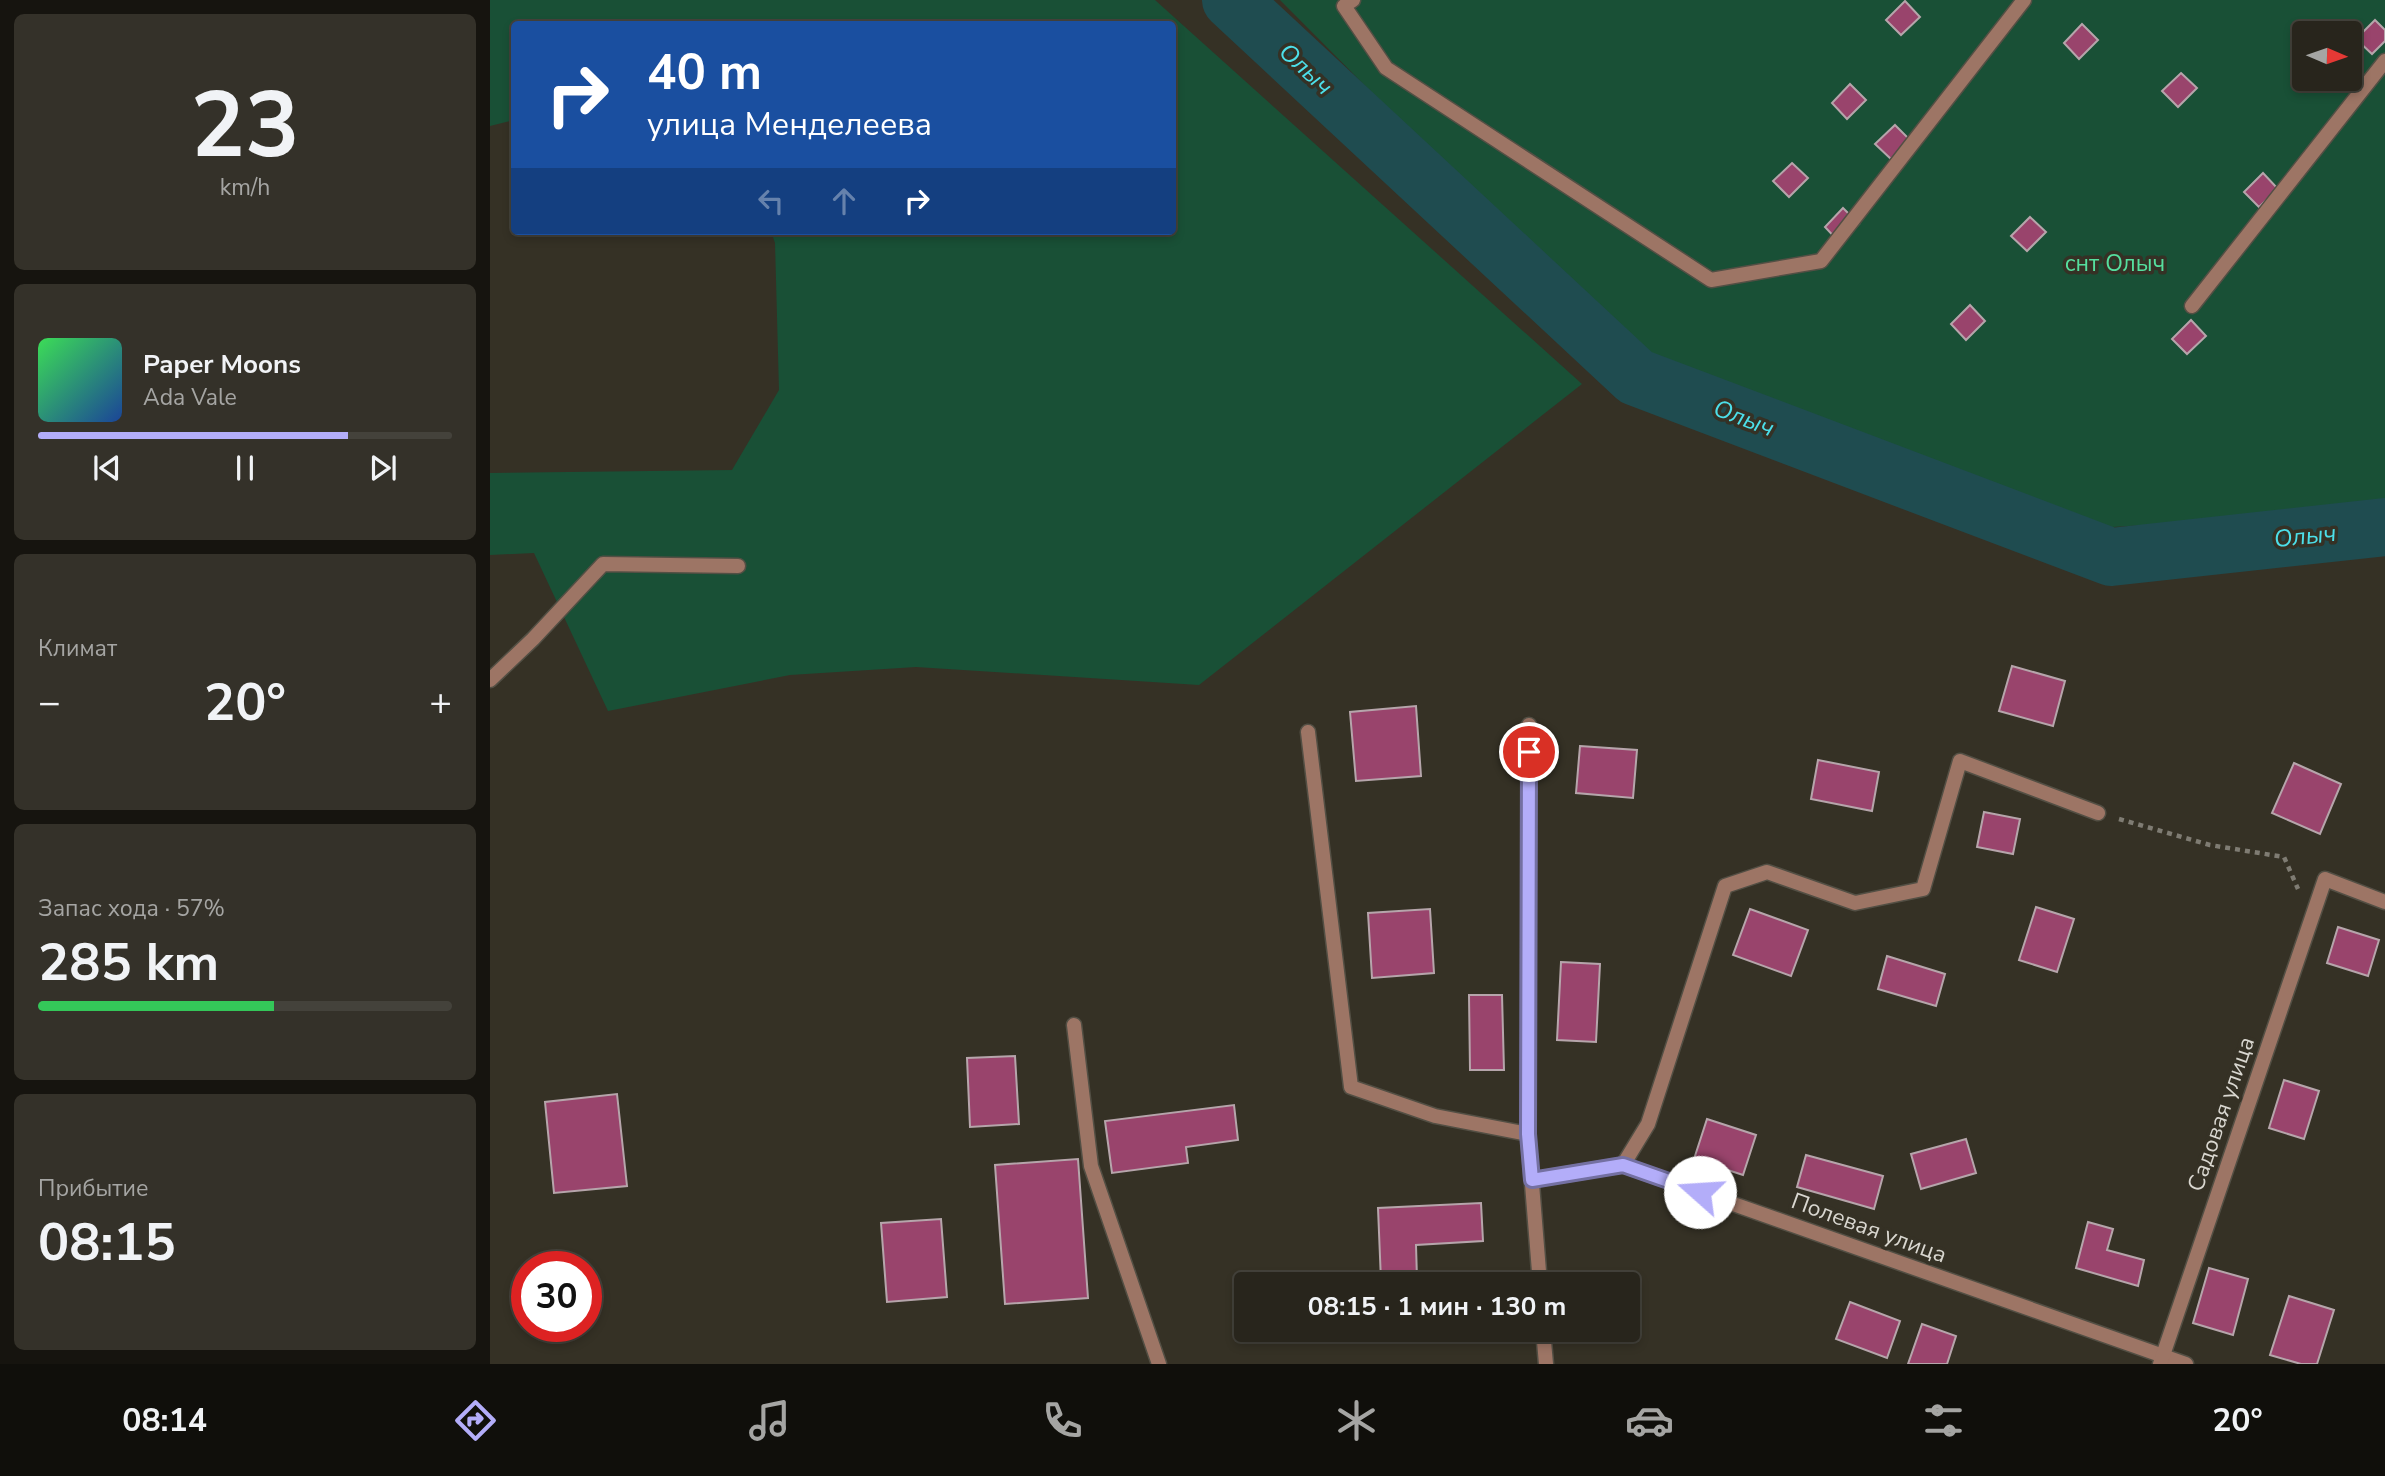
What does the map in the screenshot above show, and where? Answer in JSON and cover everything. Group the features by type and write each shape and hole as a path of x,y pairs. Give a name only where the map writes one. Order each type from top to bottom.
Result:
{"street":[{"path":"1353,0 1344,6 1386,68 1711,281 1821,261 2024,0"},
{"path":"2192,306 2385,61"},
{"path":"490,680 533,639 603,564 738,566"},
{"path":"1529,725 1528,1134 1539,1272"},
{"path":"1308,732 1351,1087 1435,1116 1528,1134"},
{"path":"1623,1165 1648,1124 1725,886 1767,872 1855,903 1923,889 1959,761 2098,813"},
{"name":"Садовая улица","path":"2161,1360 2325,879 2385,902"},
{"path":"1074,1025 1091,1166 1159,1364"},
{"name":"Полевая улица","path":"1532,1180 1623,1165 2161,1360 2186,1364"},
{"path":"1544,1342 1546,1364"}],"path":[{"path":"2098,813 2210,845 2284,857 2311,922"}],"green space":[{"path":"490,0 1155,0 1582,384 1199,685 916,667 790,675 608,711 534,553 490,555 490,473 732,470 779,390 775,243 772,235 1176,235 1176,21 511,21 511,121 490,126"},
{"name":"снт Олыч","path":"1280,0 2385,0 2385,510 2065,530 1798,410 1627,349"}],"building":[{"path":"1905,1 1920,17 1901,35 1886,20"},
{"path":"2375,20 2385,30 2385,41 2372,54 2362,45 2362,33"},
{"path":"2082,24 2098,40 2079,59 2064,43"},
{"path":"2181,73 2197,88 2178,107 2162,91"},
{"path":"1850,84 1866,100 1847,119 1832,103"},
{"path":"1895,125 1910,140 1891,159 1875,144"},
{"path":"1792,163 1808,178 1789,197 1773,181"},
{"path":"2263,173 2278,189 2259,207 2244,192"},
{"path":"1843,208 1859,224 1840,243 1825,227"},
{"path":"2030,217 2046,232 2027,251 2011,236"},
{"path":"1970,305 1985,321 1966,340 1951,324"},
{"path":"2191,320 2206,336 2187,354 2172,339"},
{"path":"2012,666 2065,681 2053,726 1999,711"},
{"path":"1416,706 1421,776 1356,781 1350,712"},
{"path":"1580,746 1637,750 1633,798 1576,793"},
{"path":"1818,760 1879,772 1872,811 1811,799"},
{"path":"2294,763 2341,784 2320,834 2272,813"},
{"path":"1984,812 2020,819 2013,854 1977,847"},
{"path":"2036,907 2074,919 2057,972 2019,960"},
{"path":"1430,909 1434,973 1372,978 1368,913"},
{"path":"1750,909 1808,930 1791,976 1733,955"},
{"path":"2338,927 2379,940 2368,976 2327,963"},
{"path":"1887,956 1945,974 1936,1006 1878,989"},
{"path":"1561,962 1600,964 1596,1042 1557,1040"},
{"path":"1469,995 1502,995 1504,1070 1470,1070"},
{"path":"1015,1056 1019,1124 970,1127 967,1058"},
{"path":"2284,1080 2319,1091 2304,1139 2269,1128"},
{"path":"617,1094 627,1186 554,1193 545,1102"},
{"path":"1234,1105 1238,1140 1186,1147 1188,1163 1112,1173 1105,1121"},
{"path":"1707,1119 1756,1135 1743,1175 1694,1159"},
{"path":"1966,1139 1976,1173 1921,1189 1911,1154"},
{"path":"1806,1155 1883,1176 1874,1209 1797,1187"},
{"path":"1078,1159 1088,1298 1005,1304 995,1165"},
{"path":"1481,1203 1483,1241 1416,1245 1417,1272 1381,1272 1378,1208"},
{"path":"941,1219 947,1297 887,1302 881,1223"},
{"path":"2088,1222 2113,1229 2107,1250 2144,1260 2138,1286 2076,1268"},
{"path":"2209,1268 2248,1279 2233,1335 2193,1323"},
{"path":"2289,1296 2334,1310 2317,1364 2301,1364 2270,1355"},
{"path":"1850,1302 1900,1321 1887,1358 1836,1339"},
{"path":"1922,1324 1956,1336 1947,1364 1908,1364"}],"waterway":[{"name":"Олыч","path":"1231,0 1636,377 2111,557 2385,527"}],"route":[{"path":"1529,752 1528,1134 1532,1180 1623,1165 1700,1192"}]}
